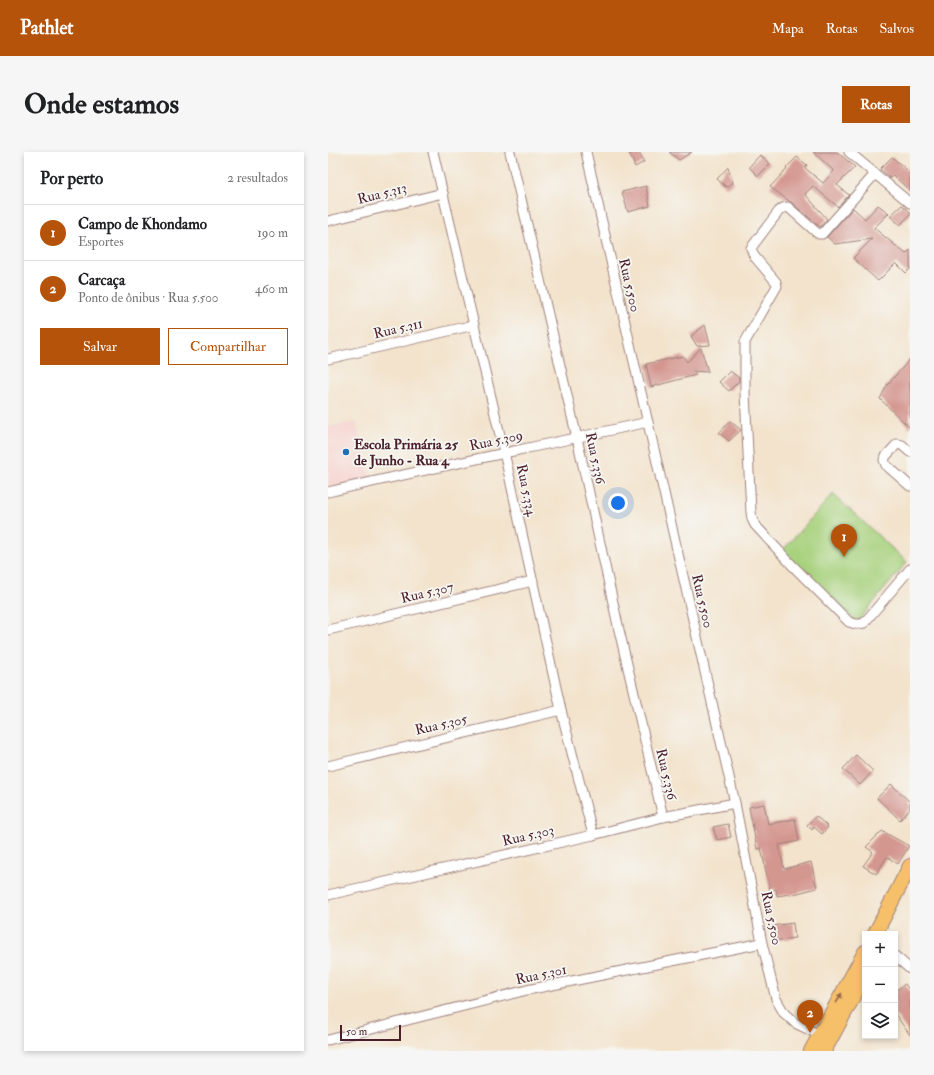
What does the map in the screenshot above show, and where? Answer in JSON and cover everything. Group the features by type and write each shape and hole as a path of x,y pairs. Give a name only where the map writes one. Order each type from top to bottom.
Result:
{"highway":[{"path":"877,931 910,866"},
{"path":"887,931 910,887"},
{"path":"811,1051 862,957"},
{"path":"824,1051 862,981"}],"street":[{"name":"Rua 5.334","path":"433,152 504,452 561,710 594,835"},
{"name":"Rua 5.336","path":"510,152 663,817"},
{"name":"Rua 5.500","path":"586,152 735,803 762,943 776,999 784,1013 795,1023 820,1033"},
{"path":"849,152 910,203"},
{"path":"875,174 822,234 816,232 788,207 779,211 751,248 754,256 776,282 777,286 745,342 751,512 752,519 755,524 792,565 850,622 855,624 860,625 864,623 910,569"},
{"name":"Rua 5.313","path":"328,221 443,193"},
{"name":"Rua 5.311","path":"328,359 474,325"},
{"name":"Rua 5.309","path":"328,492 504,452 648,422"},
{"path":"910,452 902,445 897,444 884,460 886,465 910,486"},
{"name":"Rua 5.307","path":"328,630 533,581"},
{"name":"Rua 5.305","path":"328,766 561,710"},
{"name":"Rua 5.303","path":"328,895 594,835 663,817 735,803"},
{"name":"Rua 5.301","path":"328,1040 527,990 762,943"},
{"path":"898,959 910,969"}],"shaded area":[{"name":"Escola Primária 25 de Junho - Rua 4","path":"356,422 370,477 328,488 328,427"}],"green space":[{"path":"833,494 907,562 857,622 782,551"}],"building":[{"path":"629,152 639,152 644,162 635,167"},
{"path":"669,152 692,152 679,160"},
{"path":"813,152 837,152 855,167 837,185 849,195 838,207 813,186 805,194 827,219 820,227 792,203 770,187 797,157 807,165 805,168 823,183 834,171"},
{"path":"760,155 770,164 758,176 749,167"},
{"path":"892,157 907,170 910,167 910,191 893,175 890,178 880,169"},
{"path":"728,167 733,183 726,187 717,179"},
{"path":"646,186 650,206 628,212 622,192"},
{"path":"878,205 889,213 874,228 906,254 910,250 910,269 906,273 896,263 878,281 853,258 872,239 835,244 827,237 853,208 865,219"},
{"path":"902,205 910,212 910,215 900,225 890,216"},
{"path":"705,325 710,345 697,346 691,336"},
{"path":"701,348 708,372 693,371 696,375 651,387 646,364 683,356 687,362"},
{"path":"910,359 910,428 880,399 887,385"},
{"path":"730,371 739,378 739,381 729,391 719,382"},
{"path":"730,421 741,430 729,441 719,433"},
{"path":"856,755 873,771 860,785 843,769"},
{"path":"891,784 910,802 910,809 900,820 877,798"},
{"path":"764,804 768,824 795,819 799,841 779,845 784,869 811,862 817,888 790,895 777,896 776,889 770,890 761,848 757,849 749,807"},
{"path":"816,816 828,827 822,834 814,827 812,830 807,825"},
{"path":"728,824 731,837 717,840 713,827"},
{"path":"882,831 909,846 898,864 887,857 876,874 863,866 873,852 866,847"},
{"path":"793,923 795,938 773,941 771,926"},
{"path":"905,984 910,991 910,1035 898,1018 898,989"}],"place":[{"name":"Escola Primária 25 de Junho - Rua 4","path":"346,452"},
{"name":"Campo de Khondamo","path":"844,557"},
{"name":"Carcaça","path":"810,1033"}]}
